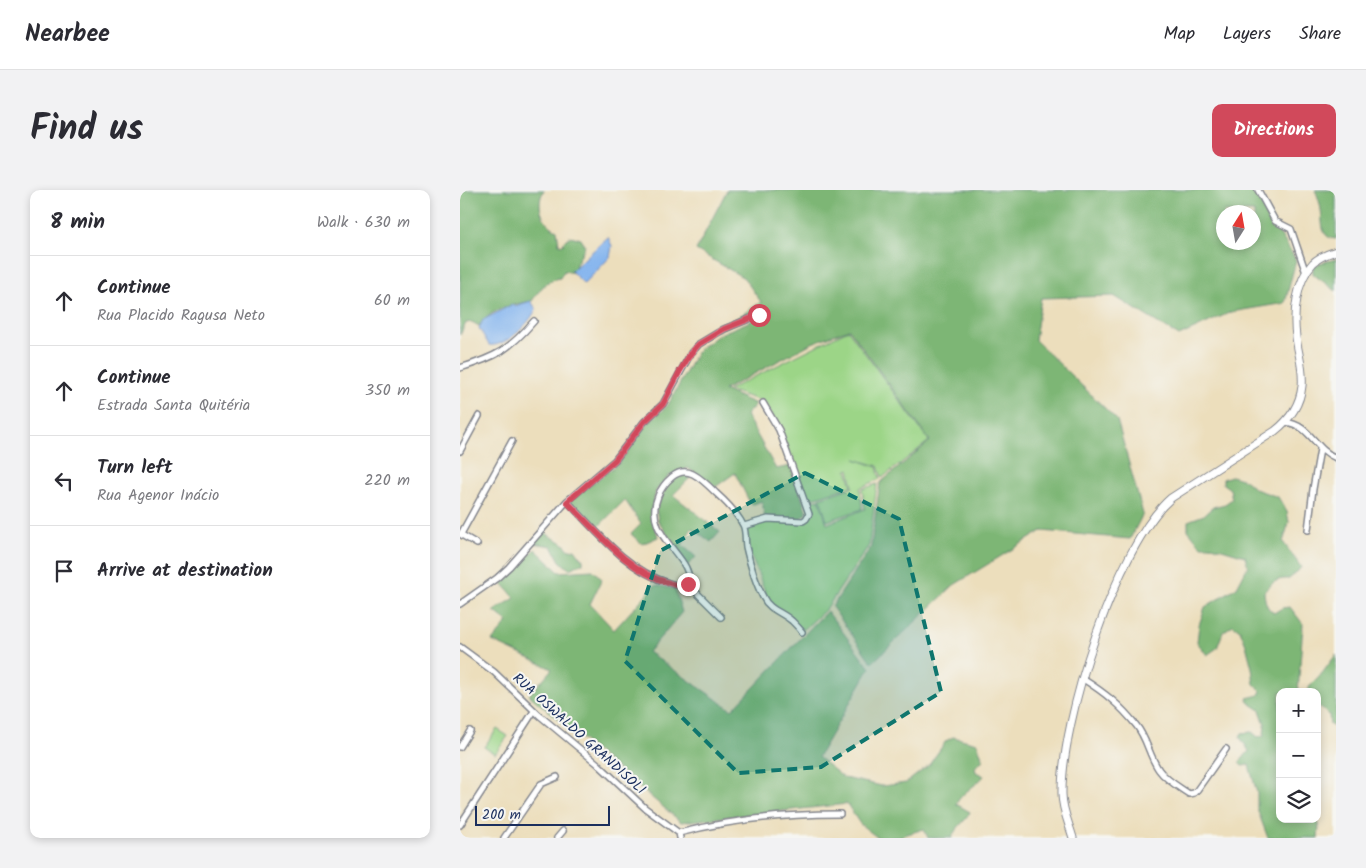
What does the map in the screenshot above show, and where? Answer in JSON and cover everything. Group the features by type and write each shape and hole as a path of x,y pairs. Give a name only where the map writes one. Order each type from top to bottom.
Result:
{"main road":[{"path":"1073,838 1064,809 1062,786 1068,734 1096,637 1121,575 1151,519 1161,507 1171,498 1286,422 1298,404 1302,387 1295,319 1297,302 1306,273 1311,265 1321,256 1336,251"}],"street":[{"path":"1258,190 1275,221 1291,229 1306,273"},
{"path":"460,604 497,578 509,567 567,502 615,460 644,422 663,404 680,371 699,344 724,329 759,315"},
{"path":"460,368 501,353 520,337 534,321"},
{"path":"744,526 768,519 803,521 806,520 809,514 779,430 763,403"},
{"path":"460,452 479,416"},
{"path":"1286,422 1302,427 1309,433 1320,449 1336,458"},
{"path":"477,544 460,534 512,441"},
{"path":"1308,530 1320,449"},
{"path":"688,584 689,577 686,569 660,532 654,516 656,501 666,482 681,472 691,473 726,502 744,526 748,556 767,605 791,620 802,632"},
{"path":"567,502 620,554 642,572 676,585 688,584"},
{"path":"688,584 721,617"},
{"name":"RUA OSWALDO GRANDISOLI","path":"460,646 501,679 534,711 598,764 644,808 680,835"},
{"path":"1083,679 1108,694 1136,725 1160,771 1168,780 1192,794 1197,790 1226,749"},
{"path":"460,826 534,711"},
{"path":"460,747 470,732"},
{"path":"504,838 541,784 557,777"},
{"path":"680,835 713,824 752,818 840,814"},
{"path":"558,838 563,831"}],"highlighted area":[{"path":"805,473 899,519 941,692 821,767 738,773 625,661 660,551"}],"green space":[{"path":"460,190 544,190 541,196 540,207 547,223 557,230 559,244 563,245 565,240 571,236 581,239 585,246 576,264 574,273 564,271 560,278 543,286 532,301 496,311 479,326 472,322 466,323 460,335"},
{"path":"727,190 1253,190 1296,260 1285,303 1231,312 1179,336 1114,296 1041,298 1035,340 1117,420 1143,514 1130,539 1042,531 954,585 872,663 832,607 871,547 880,483 930,441 849,329 812,343 724,390 756,404 746,415 776,469 791,466 807,513 800,519 765,518 762,501 751,505 735,473 714,488 688,468 669,476 656,491 651,511 658,537 642,544 631,534 641,524 625,500 597,528 569,502 620,462 647,424 668,405 698,350 720,334 760,317 762,314 758,312 717,331 761,302 744,278 696,250"},
{"path":"1315,190 1336,190 1336,239 1327,236 1324,232 1322,214"},
{"path":"1336,259 1336,291 1313,274 1313,267"},
{"path":"848,330 929,441 882,478 878,466 855,459 877,467 880,479 860,488 862,509 827,521 820,498 853,487 849,469 847,470 852,486 806,500 779,427 764,402 728,390"},
{"path":"685,474 690,478 673,495 720,532 711,542 692,528 682,545 696,557 687,566 658,521 656,508 668,484"},
{"path":"1231,476 1245,480 1255,489 1278,497 1287,512 1289,522 1283,542 1301,567 1289,579 1281,579 1275,582 1264,592 1266,604 1271,611 1274,613 1282,608 1290,607 1303,624 1298,688 1276,688 1276,823 1318,823 1318,838 1268,838 1257,809 1257,793 1249,765 1242,766 1239,763 1249,751 1240,737 1242,733 1252,732 1258,737 1264,735 1265,724 1260,710 1248,702 1247,698 1259,695 1261,691 1254,684 1252,668 1240,630 1233,625 1223,632 1217,648 1207,655 1197,642 1199,625 1205,607 1237,587 1248,566 1245,556 1212,546 1201,546 1188,530 1188,521 1204,515 1213,507 1225,504 1232,499 1230,489 1223,484 1223,479"},
{"path":"877,484 869,545 826,609 803,630 770,604 750,553 746,527 778,521 797,523 805,521 809,519 811,512 808,502 819,499 827,524 865,509 862,489"},
{"path":"544,529 548,535 563,543 569,550 575,549 583,563 569,569 560,561 552,546 533,543"},
{"path":"535,549 559,572 593,570 602,579 590,604 614,630 655,585 675,589 682,612 648,652 732,710 827,611 870,668 818,757 844,778 882,786 906,783 929,765 946,741 953,737 977,743 983,760 975,767 976,772 984,776 956,804 970,812 968,816 955,831 952,838 928,838 924,829 901,836 901,838 878,838 860,824 847,804 681,822 529,695 552,669 492,641 508,622 494,611 515,598 502,583"},
{"path":"1336,655 1336,727 1330,725 1329,715 1321,708 1321,688 1309,688"},
{"path":"497,729 508,736 495,754 484,747"}],"water":[{"path":"608,237 612,246 610,257 584,284 571,271"},
{"path":"531,301 536,309 523,327 502,343 489,345 479,328 483,320 511,305 515,306"}],"route":[{"path":"688,584 676,585 642,572 620,554 567,502 615,460 644,422 663,404 680,371 699,344 724,329 759,315"}]}
